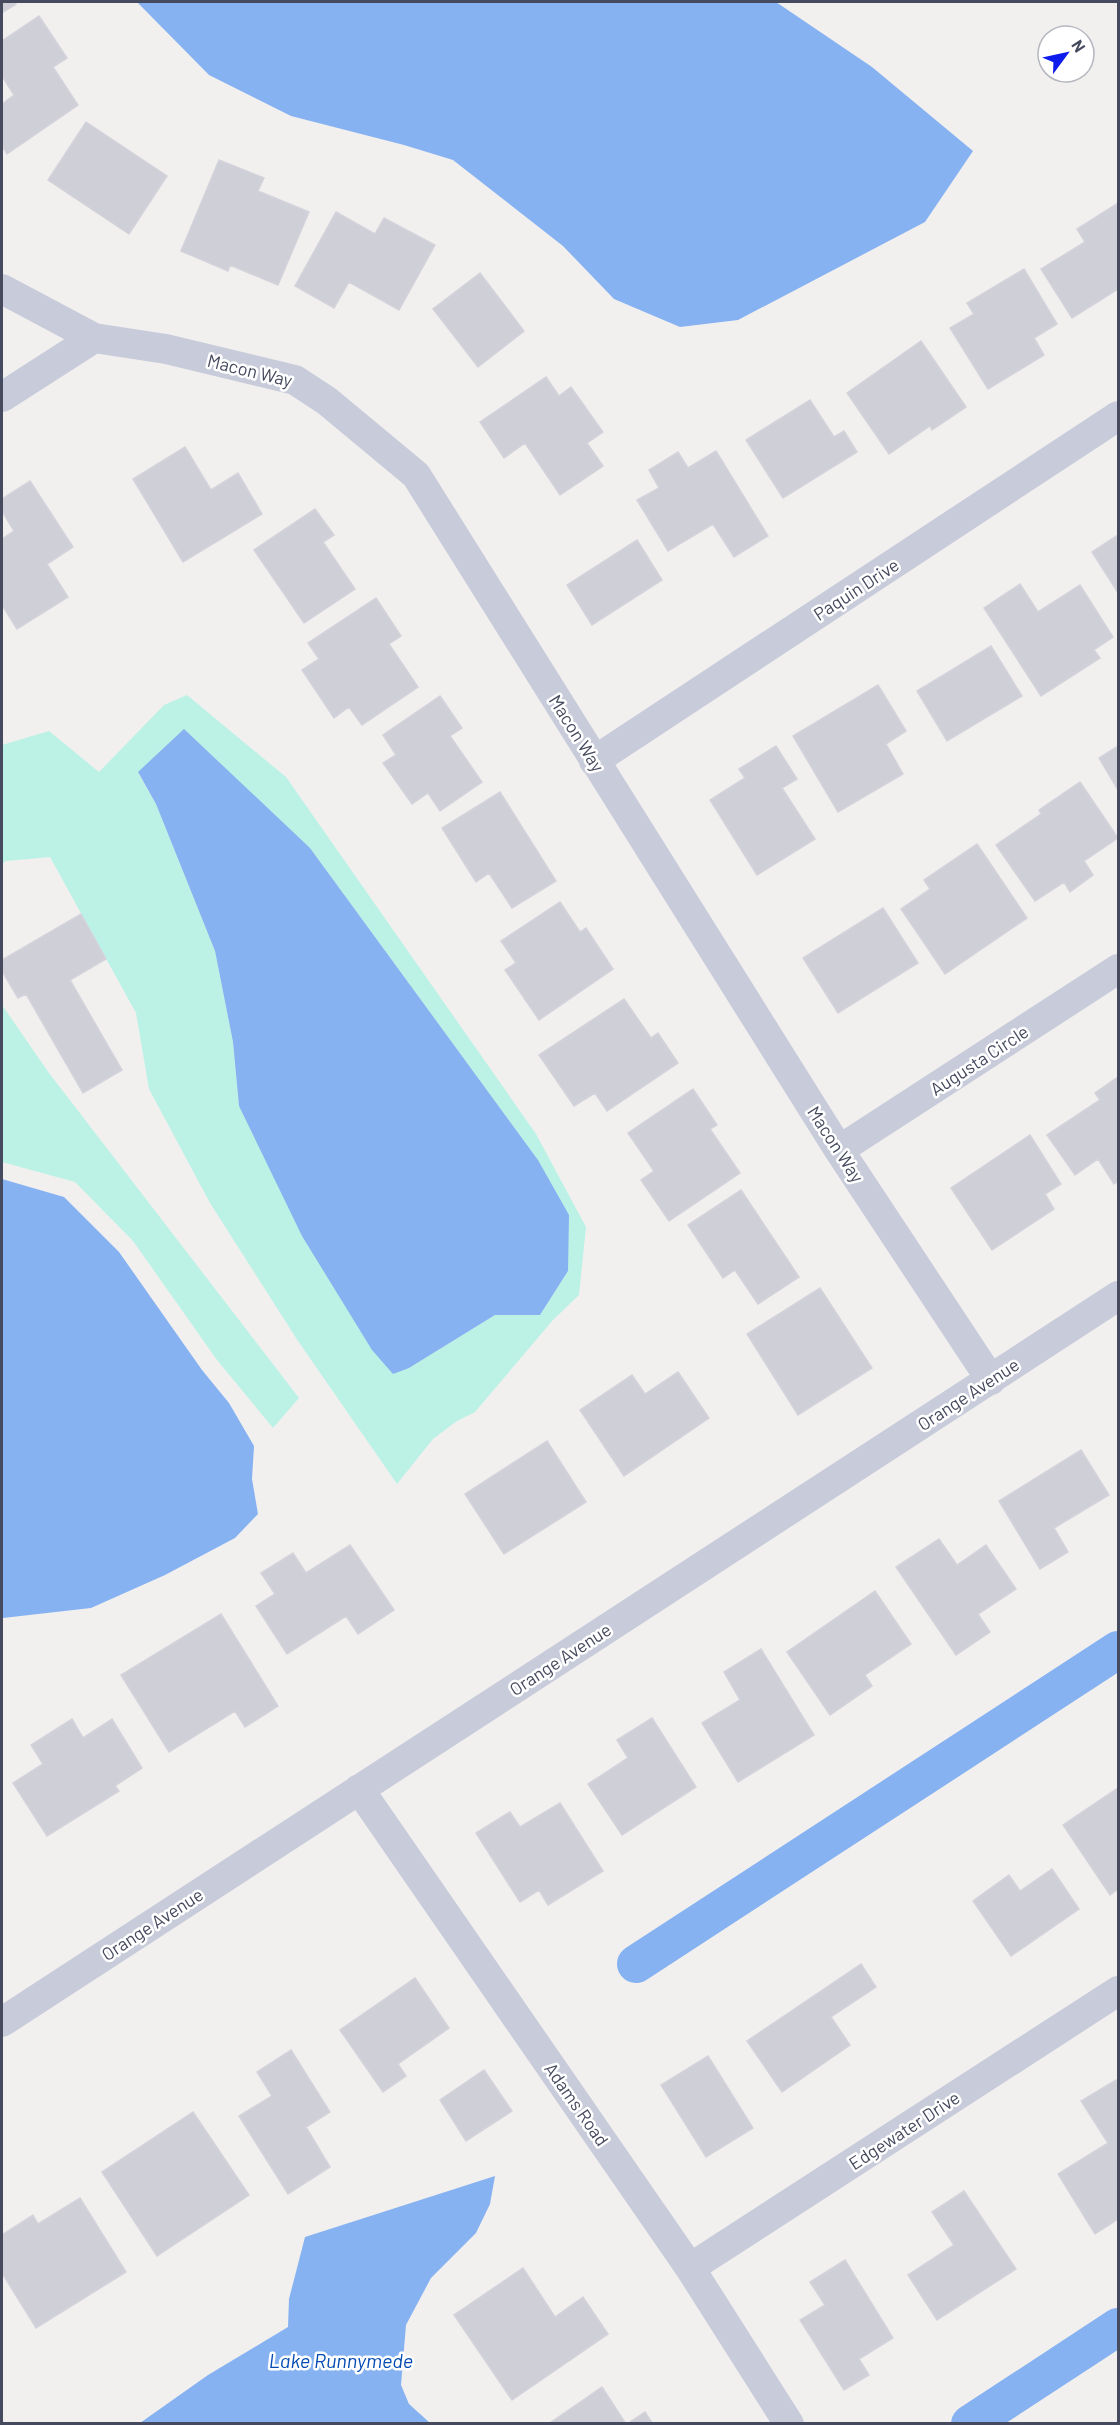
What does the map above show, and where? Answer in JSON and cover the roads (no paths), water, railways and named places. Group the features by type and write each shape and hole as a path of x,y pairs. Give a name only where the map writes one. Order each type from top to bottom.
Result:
{"street":[{"name":"Macon Way","path":"2,289 94,338 166,349 295,380 327,401 416,475 839,1150 991,1380"},
{"path":"2,397 94,338"},
{"name":"Paquin Drive","path":"594,761 1119,416"},
{"name":"Augusta Circle","path":"839,1150 1119,969"},
{"name":"Orange Avenue","path":"2,2022 1119,1296"},
{"name":"Adams Road","path":"358,1789 690,2268 789,2424"},
{"name":"Edgewater Drive","path":"690,2268 1119,1991"}],"water":[{"path":"137,2 776,2 872,67 973,151 925,222 738,320 680,327 614,299 563,246 453,160 291,116 209,75"},
{"path":"184,729 310,848 538,1160 569,1215 568,1271 540,1315 495,1315 409,1368 393,1374 372,1350 302,1236 239,1106 233,1042 215,951 156,804 138,772"},
{"path":"2,1179 64,1197 119,1252 202,1370 229,1403 254,1446 252,1479 258,1514 235,1538 165,1575 91,1608 3,1618 2,1617"},
{"name":"Lake Runnymede","path":"495,2176 490,2204 476,2233 431,2278 406,2325 401,2385 409,2404 430,2423 140,2423 208,2375 288,2327 289,2299 305,2237"}],"waterway":[{"path":"636,1964 1118,1650"},
{"path":"970,2424 1118,2327"}]}
